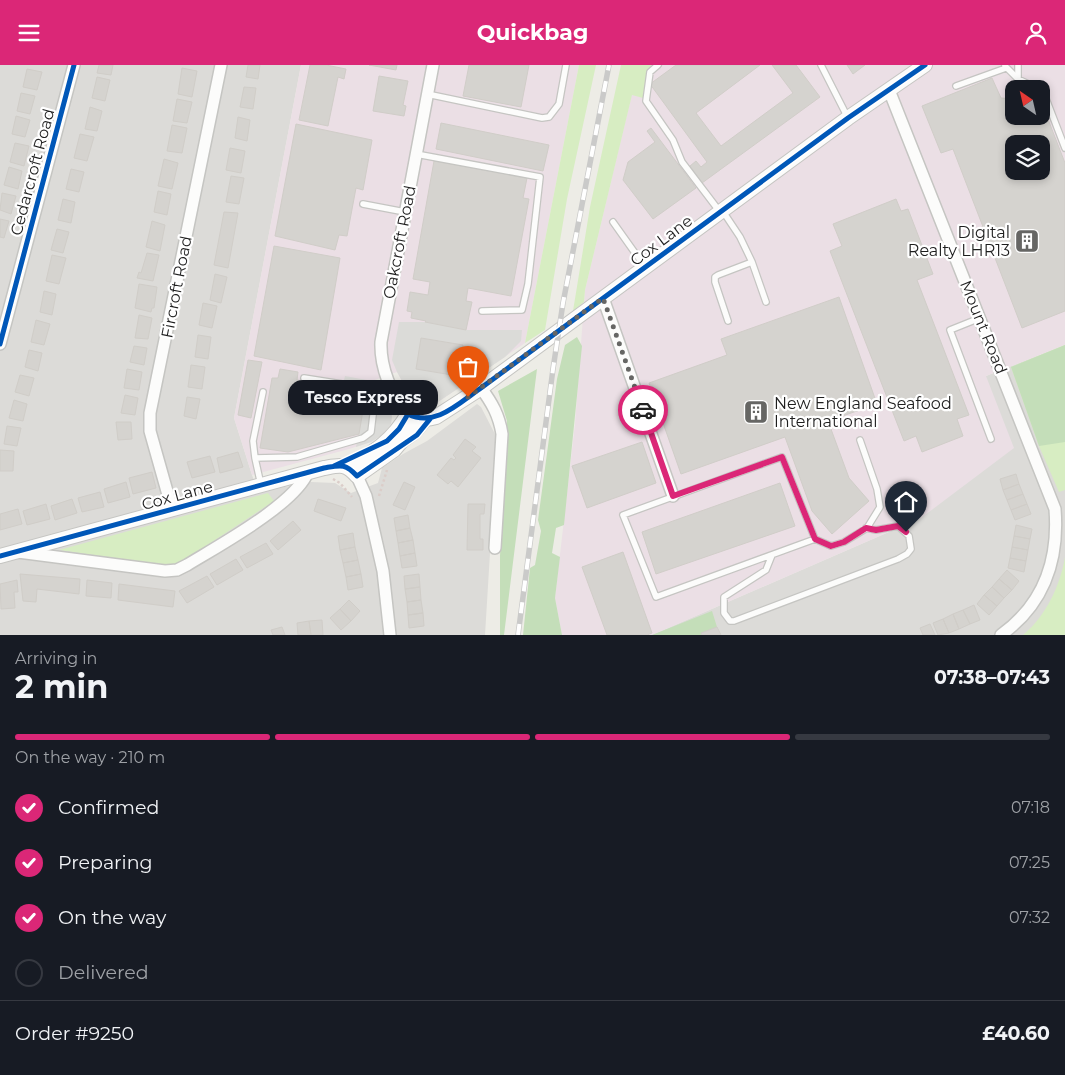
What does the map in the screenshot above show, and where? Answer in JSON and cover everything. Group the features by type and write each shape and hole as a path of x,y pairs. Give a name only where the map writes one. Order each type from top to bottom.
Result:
{"street":[{"name":"Cedarcroft Road","path":"0,344 74,65"},
{"name":"Fircroft Road","path":"172,509 150,431 150,413 221,65"},
{"name":"Oakcroft Road","path":"419,417 403,409 392,388 380,355 433,65"},
{"name":"Cox Lane","path":"419,417 442,415 481,388 848,118 925,65"},
{"name":"Mount Road","path":"888,90 980,318 1060,507 1054,551 1048,574 1038,597 1002,635"},
{"path":"603,298 673,496"},
{"path":"481,388 500,420 502,434 495,548"},
{"path":"390,635 383,571 366,496 353,472 405,437 419,417"},
{"name":"Cox Lane","path":"0,557 312,471 334,466 353,472"},
{"name":"Cox Lane","path":"16,552 165,571 177,570 270,513 297,490 312,471"}],"lane":[{"path":"428,94 542,118 549,117 559,104 566,65"},
{"path":"658,65 650,72 646,101 672,140 682,162 740,237 752,262 766,302"},
{"path":"821,65 848,118"},
{"path":"1018,65 1018,79"},
{"path":"956,87 1005,67 1018,79"},
{"path":"1050,109 1065,148"},
{"path":"416,154 540,177 528,284 522,310 482,311"},
{"path":"363,205 405,212"},
{"path":"613,222 645,267"},
{"path":"728,321 715,277 752,262"},
{"path":"980,318 950,330 991,439"},
{"path":"255,458 297,457 364,438 371,432 375,398 369,391 361,387 304,378"},
{"path":"375,398 392,388"},
{"path":"261,485 253,441 263,391"},
{"path":"815,539 782,457 623,515 656,597 815,539 831,546 844,542 866,528 880,507 877,489 860,440"},
{"path":"334,466 391,445"},
{"path":"772,555 766,571 724,597 724,613 730,621 903,557 911,549 909,536 898,526 876,530 866,528"}],"path":[{"path":"371,519 388,466"},
{"path":"312,471 340,483 353,497"}],"shaded area":[{"path":"0,65 301,65 234,418 252,475 258,492 311,482 335,483 351,493 378,483 382,468 427,441 477,404 481,407 497,438 485,635 0,635"},
{"path":"301,65 579,65 525,343 435,404 424,406 412,399 397,372 372,381 392,416 391,424 382,435 371,442 349,449 252,475 234,418"},
{"path":"651,65 1065,65 1065,345 986,376 1014,448 921,518 652,635 562,635 555,598 575,424 585,290 632,94 643,97"},
{"path":"399,322 425,322 466,330 522,330 521,341 505,357 435,404 424,406 412,399 392,360","holes":["421,339 463,345 458,376 417,369"]},
{"path":"1065,345 1065,635 652,635 921,518 986,376"},
{"path":"345,376 372,381 392,416 391,424 382,435 371,442 356,447 366,392 342,388"}],"green space":[{"path":"579,65 596,65 567,199 545,330 525,343"},
{"path":"621,65 651,65 643,98 632,95 585,290 584,302 573,311 590,207"},
{"path":"577,337 582,346 564,525 556,528 552,553 560,557 555,598 562,635 523,635 530,568 535,565 541,531 538,520 557,379 565,345"},
{"path":"1065,345 1065,490 1059,492 1039,446 1011,367"},
{"path":"1065,345 1065,442 1039,446 1011,367"},
{"path":"537,369 504,635 500,635 500,556 507,421 498,391"},
{"path":"268,493 274,501 177,565 170,566 59,550"},
{"path":"1065,557 1065,635 1023,635 1039,619 1051,600 1060,579"},
{"path":"712,611 717,627 702,633 702,635 652,635"}],"building":[{"path":"99,65 113,65 111,75 97,73"},
{"path":"248,65 260,65 258,79 246,77"},
{"path":"310,65 326,65 346,69 344,79 338,77 328,126 299,120"},
{"path":"369,65 397,65 396,70"},
{"path":"469,65 529,65 521,107 463,96"},
{"path":"676,65 760,65 696,113 721,146 793,93 772,65 796,65 820,97 702,183 690,166 696,161 701,167 707,162 650,84"},
{"path":"847,65 865,65 853,74"},
{"path":"182,68 197,71 192,97 178,94"},
{"path":"27,69 42,72 37,90 23,87"},
{"path":"379,76 408,81 403,105 406,106 404,116 373,111"},
{"path":"97,77 110,80 105,101 92,98"},
{"name":"Digital Realty LHR13","path":"992,78 1001,98 1005,98 1005,125 1050,124 1065,163 1065,311 1022,328 953,149 941,153 922,106"},
{"path":"244,87 256,88 253,109 240,107"},
{"path":"21,93 35,96 30,114 17,111"},
{"path":"177,99 192,102 187,123 173,121"},
{"path":"90,107 102,111 97,131 85,129"},
{"path":"16,116 30,120 25,137 12,134"},
{"path":"238,117 250,120 247,141 235,138"},
{"path":"441,123 549,145 543,171 436,149"},
{"path":"296,124 372,140 363,190 356,188 347,236 339,235 335,250 275,236"},
{"path":"172,125 187,128 182,153 167,151"},
{"path":"651,128 696,188 653,219 623,180 628,162 655,142 647,131"},
{"path":"80,134 94,137 87,161 74,158"},
{"path":"15,143 29,146 24,166 10,162"},
{"path":"230,148 245,151 241,173 226,170"},
{"path":"164,159 178,163 172,189 158,186"},
{"path":"434,161 527,178 523,198 529,199 511,296 468,288 466,301 472,302 466,330 411,318 412,312 407,311 410,292 428,295 430,282 413,279"},
{"path":"9,167 22,171 18,189 4,185"},
{"path":"71,169 84,172 79,192 66,189"},
{"path":"231,176 244,178 239,204 226,202"},
{"path":"158,191 171,194 167,215 154,212"},
{"path":"2,193 16,196 11,214 0,210"},
{"path":"63,199 75,202 71,223 58,220"},
{"path":"896,199 901,211 908,209 933,274 917,280 969,415 957,419 963,436 922,452 916,436 904,441 830,251 842,246 833,224"},
{"path":"224,212 238,213 228,268 214,265"},
{"path":"0,219 9,221 4,238 0,237"},
{"path":"152,221 165,225 160,251 146,247"},
{"path":"57,229 69,232 63,253 51,250"},
{"path":"274,246 340,258 321,370 254,356"},
{"path":"147,253 159,255 153,281 137,278 139,272 141,273"},
{"path":"52,255 66,258 59,284 46,281"},
{"path":"215,274 227,277 221,303 210,300"},
{"path":"139,284 157,287 154,308 152,308 151,312 135,308"},
{"path":"44,291 56,294 52,315 40,312"},
{"name":"New England Seafood International","path":"839,297 877,404 828,421 849,478 869,501 832,534 812,511 785,437 681,474 649,383 727,355 721,339"},
{"path":"203,303 217,306 212,328 199,325"},
{"path":"139,315 152,318 148,339 135,338"},
{"path":"36,320 50,324 44,345 31,342"},
{"path":"198,335 211,337 208,359 195,357"},
{"path":"421,338 463,345 458,376 416,369"},
{"path":"134,346 147,348 144,365 130,362"},
{"path":"29,350 42,353 38,371 25,367"},
{"path":"248,360 262,362 251,418 238,415"},
{"path":"191,365 205,367 202,389 188,387"},
{"path":"127,369 142,372 139,390 124,388"},
{"path":"280,369 298,372 297,380 366,392 359,434 288,452 260,448 272,378 278,378"},
{"path":"20,375 34,378 29,396 15,392"},
{"path":"125,395 138,398 135,415 121,413"},
{"path":"187,397 200,399 196,419 184,416"},
{"path":"14,400 27,404 23,421 9,418"},
{"path":"116,422 131,422 132,439 118,440"},
{"path":"7,426 21,428 17,446 4,444"},
{"path":"465,439 476,447 472,451 481,458 458,487 451,481 448,484 437,475 451,458 454,460 456,458 453,455"},
{"path":"642,442 656,483 587,508 572,466"},
{"path":"0,450 14,451 13,471 0,471"},
{"path":"238,452 243,467 220,473 217,458"},
{"path":"210,456 215,472 192,478 187,462"},
{"path":"152,472 156,488 133,494 129,478"},
{"path":"1016,474 1019,484 1003,490 1000,479"},
{"path":"126,482 130,497 108,503 104,489"},
{"path":"404,482 415,487 405,510 393,505"},
{"path":"780,483 795,526 656,574 642,532"},
{"path":"1019,484 1023,494 1007,500 1003,490"},
{"path":"100,492 104,507 82,512 78,498"},
{"path":"1023,494 1027,504 1011,510 1007,500"},
{"path":"72,499 77,513 55,520 51,506"},
{"path":"318,499 346,508 341,521 314,511"},
{"path":"46,504 50,519 27,525 23,511"},
{"path":"468,504 485,504 484,514 480,514 480,539 483,539 483,550 467,550"},
{"path":"1027,504 1031,514 1015,520 1011,510"},
{"path":"18,509 22,524 0,530 0,514"},
{"path":"408,515 410,528 396,531 394,518"},
{"path":"293,521 301,530 278,550 270,541"},
{"path":"1016,525 1032,529 1030,539 1014,536"},
{"path":"410,528 413,540 398,543 396,531"},
{"path":"353,533 355,547 340,550 338,536"},
{"path":"1014,536 1030,539 1028,550 1012,547"},
{"path":"413,540 415,553 400,556 398,543"},
{"path":"266,543 273,554 247,568 240,557"},
{"path":"355,547 358,560 343,563 340,550"},
{"path":"1012,547 1028,550 1026,561 1010,558"},
{"path":"623,552 652,633 647,635 607,635 582,567"},
{"path":"415,553 417,566 402,568 400,556"},
{"path":"1010,558 1026,561 1024,572 1008,568"},
{"path":"236,559 243,570 217,585 210,574"},
{"path":"358,560 361,574 346,577 343,563"},
{"path":"1007,570 1019,581 1012,590 999,579"},
{"path":"20,574 80,579 79,594 37,589 36,602 23,601"},
{"path":"361,574 363,587 348,590 346,577"},
{"path":"419,574 420,587 405,589 404,576"},
{"path":"207,576 214,587 187,603 179,591"},
{"path":"999,579 1012,590 1004,598 992,587"},
{"path":"17,580 18,592 14,592 15,608 1,609 0,584"},
{"path":"87,580 112,583 111,598 86,596"},
{"path":"119,584 175,591 173,607 118,600"},
{"path":"420,587 421,600 407,602 405,589"},
{"path":"992,587 1004,598 997,606 984,595"},
{"path":"984,595 997,606 989,615 977,604"},
{"path":"349,600 360,611 351,621 340,609"},
{"path":"421,600 423,613 408,615 407,602"},
{"path":"974,605 980,620 970,624 963,610"},
{"path":"340,609 351,621 341,630 330,618"},
{"path":"963,610 970,624 959,629 953,614"},
{"path":"423,613 424,626 409,628 408,615"},
{"path":"953,614 959,629 949,633 943,619"},
{"path":"943,619 949,633 938,635 933,623"},
{"path":"322,620 323,635 311,635 309,621"},
{"path":"309,621 311,635 298,635 297,623"},
{"path":"930,624 935,635 923,635 920,628"},
{"path":"282,627 285,635 273,635 271,630"},
{"path":"717,627 721,635 702,635 701,633"}],"railway":[{"path":"518,635 563,303 609,65"}],"cycle path":[{"path":"0,344 74,65"},
{"path":"334,466 387,441 399,429 408,414 418,418 428,418 437,416 455,407 848,118 925,65"},
{"path":"0,556 324,468 342,466 357,476 417,435 430,419"}],"way so far":[{"path":"468,397 603,298 643,410"}],"place":[{"name":"Digital Realty LHR13","path":"1027,241"},
{"name":"Tesco Express","path":"468,397"},
{"name":"New England Seafood International","path":"756,412"}],"route":[{"path":"643,410 673,496 782,457 815,539 831,546 844,542 866,528 876,530 898,526 906,532"}]}
